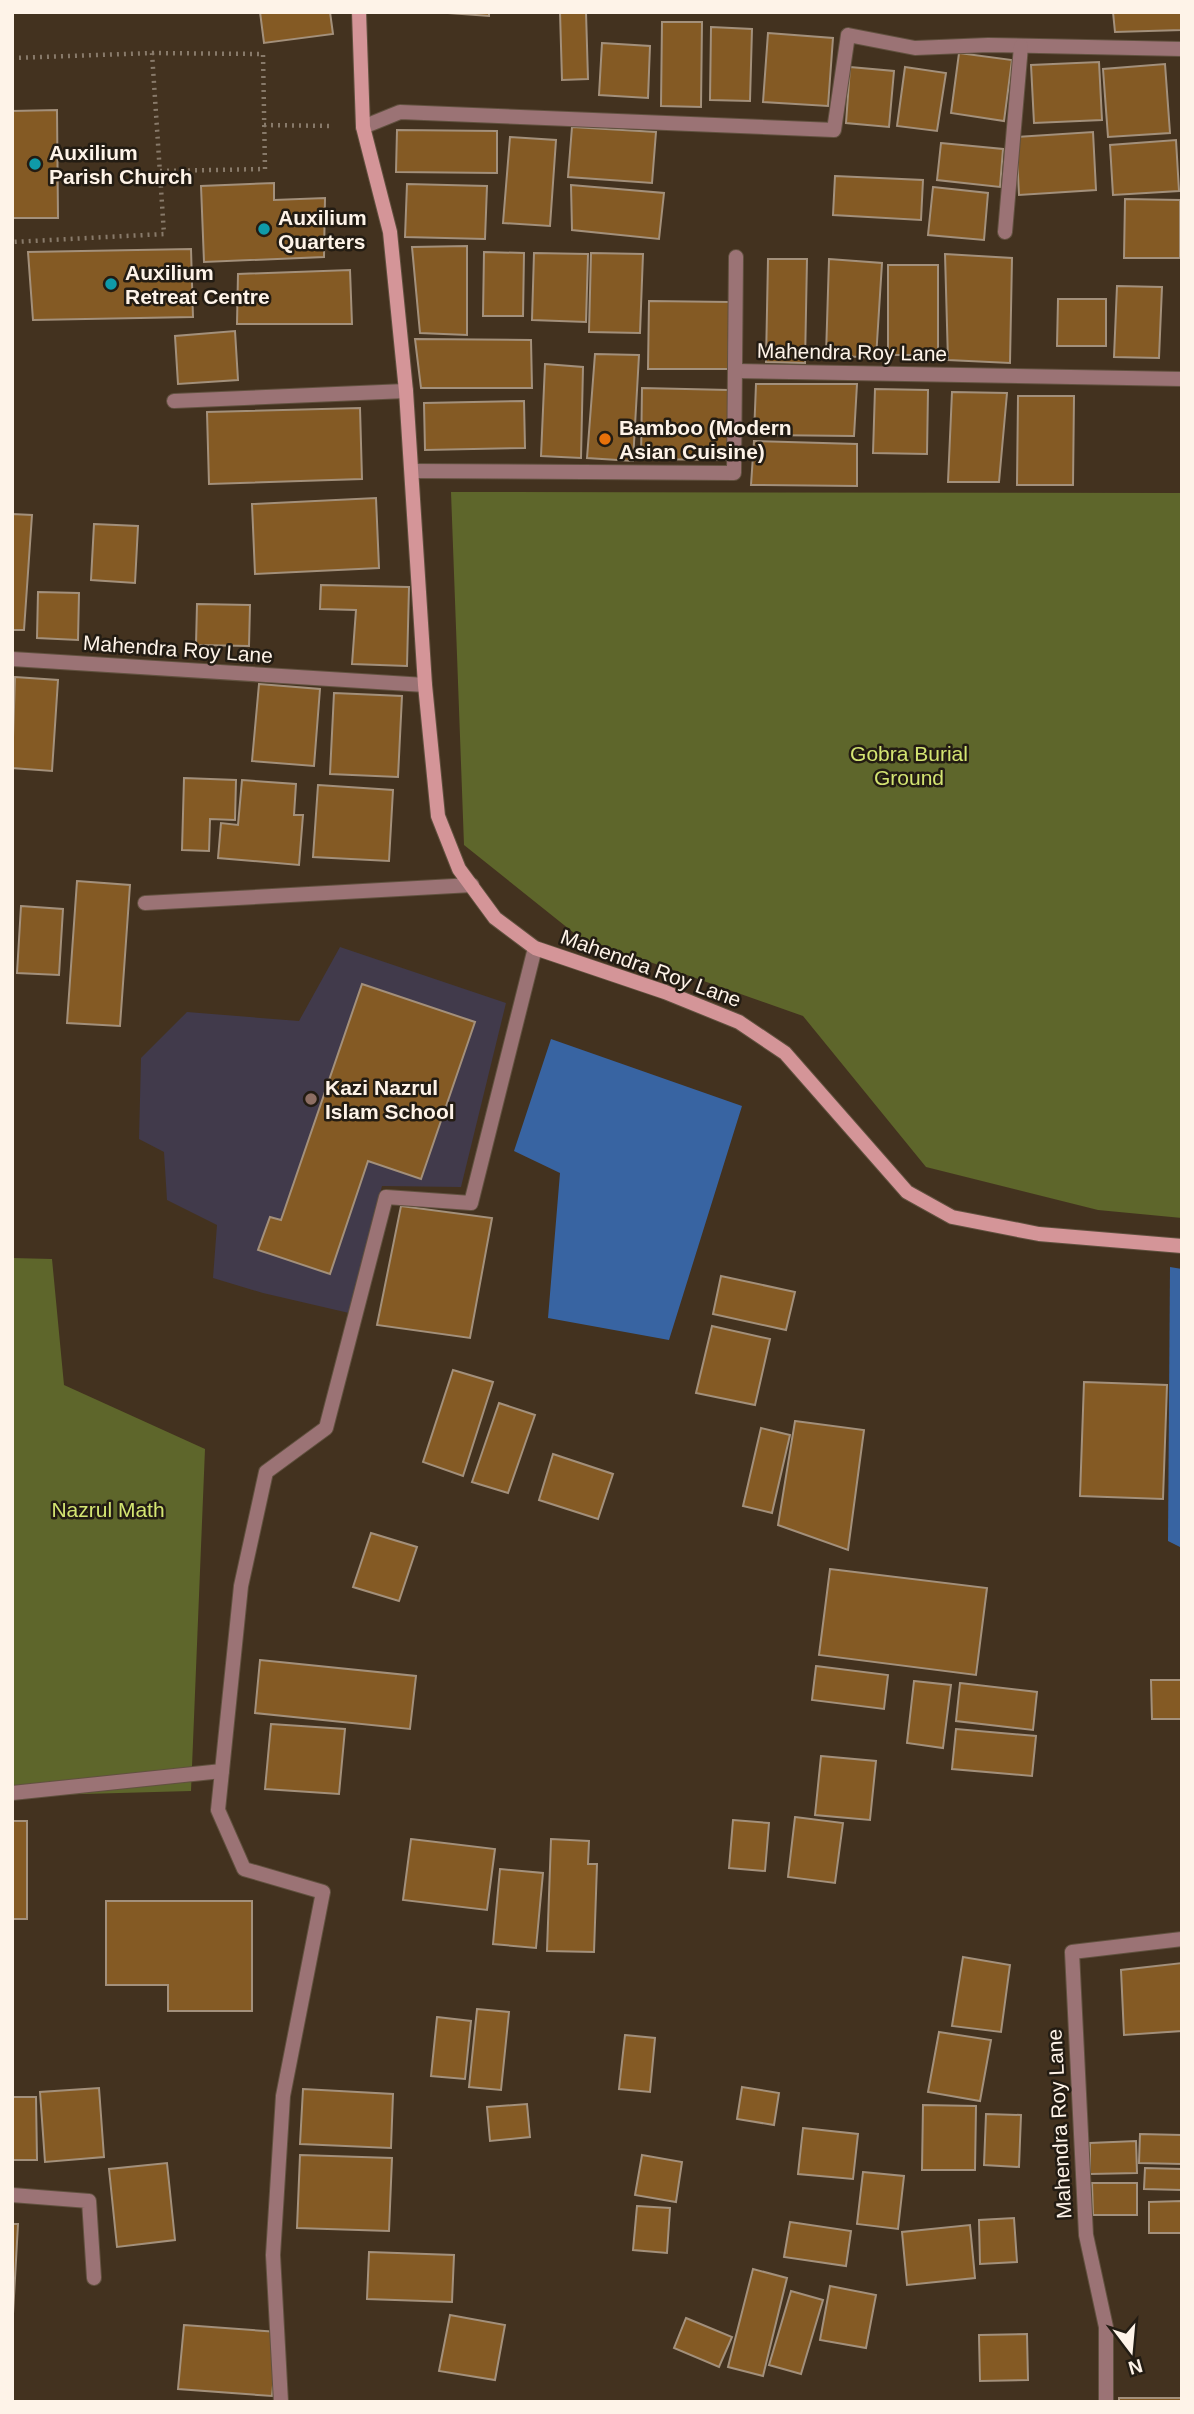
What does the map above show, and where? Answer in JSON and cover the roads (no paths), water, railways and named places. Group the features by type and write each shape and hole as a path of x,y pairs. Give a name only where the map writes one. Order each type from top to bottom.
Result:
{"street":[{"name":"Mahendra Roy Lane","path":"359,12 363,127 390,232 406,391 425,685 438,816 459,869 495,918 535,948 665,992 739,1022 785,1053 907,1192 952,1217 1039,1234 1182,1246"},
{"path":"363,127 400,112 834,130 848,35 915,48 1021,46 1182,49"},
{"path":"1005,232 1021,46"},
{"path":"736,257 736,371"},
{"name":"Mahendra Roy Lane","path":"412,471 734,474 736,371 1182,380"},
{"path":"174,401 406,391"},
{"name":"Mahendra Roy Lane","path":"12,659 425,685"},
{"path":"145,903 471,885"},
{"path":"281,2402 273,2255 283,2096 323,1892 244,1869 218,1810 241,1586 266,1472 326,1428 386,1197 471,1203 535,948"},
{"path":"12,1793 222,1771"},
{"name":"Mahendra Roy Lane","path":"1106,2402 1106,2328 1086,2235 1072,1952 1182,1939"},
{"path":"12,2195 89,2201 94,2278"}],"water":[{"path":"551,1039 742,1106 669,1340 548,1318 560,1173 514,1151"},
{"path":"1170,1267 1182,1269 1182,1548 1168,1541"}],"place":[{"name":"Auxilium Parish Church","path":"35,164"},
{"name":"Auxilium Quarters","path":"264,229"},
{"name":"Auxilium Retreat Centre","path":"111,284"},
{"name":"Bamboo (Modern Asian Cuisine)","path":"605,439"},
{"name":"Kazi Nazrul Islam School","path":"311,1099"}],"park label":[{"name":"Gobra Burial Ground","path":"909,765"},
{"name":"Nazrul Math","path":"108,1509"}]}
